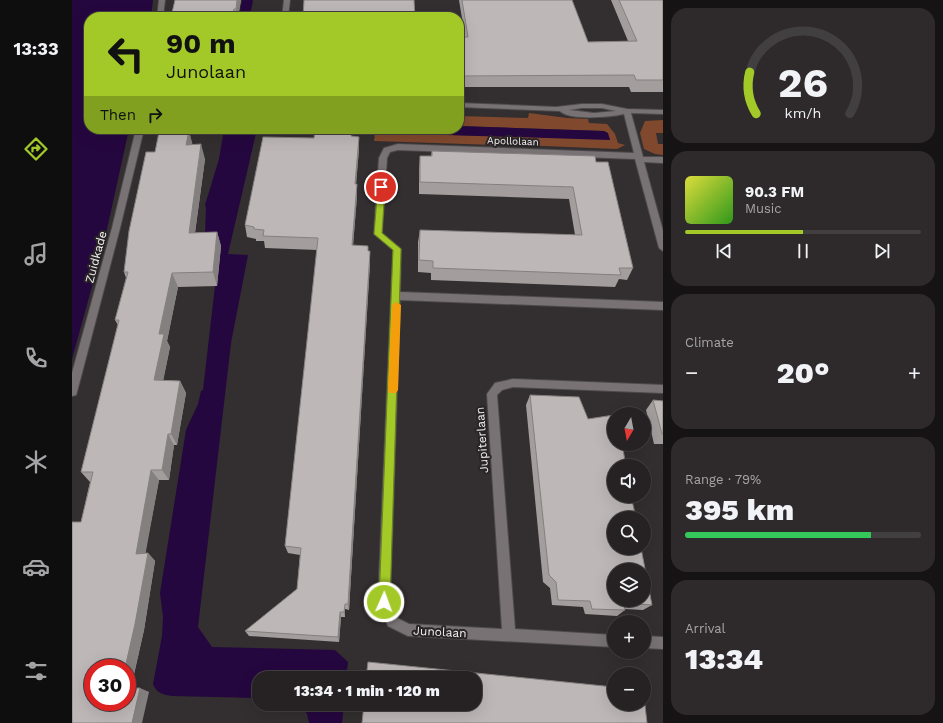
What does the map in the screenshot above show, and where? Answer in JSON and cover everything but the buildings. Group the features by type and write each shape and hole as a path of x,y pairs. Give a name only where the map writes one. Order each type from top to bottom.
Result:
{"street":[{"path":"161,12 162,0"},
{"path":"286,12 287,0"},
{"path":"464,105 556,109 585,116 603,116 627,111 663,112"},
{"path":"627,111 663,248"},
{"name":"Zuidkade","path":"72,392 116,228 139,134"},
{"name":"Apollolaan","path":"387,150 398,148 638,157 663,160"},
{"name":"Junolaan","path":"387,150 383,158 378,234 397,249 397,296 384,602 392,622 408,630 607,641"},
{"path":"397,296 663,306"},
{"name":"Jupiterlaan","path":"509,636 492,394 499,386 513,383 663,389"},
{"path":"651,643 663,644"}],"shaded area":[{"path":"72,0 153,0 152,12 84,12 84,134 128,134 104,243 72,359"},
{"path":"242,0 253,0 251,12 240,12"},
{"path":"529,113 588,119 589,123 607,124 615,134 618,143 625,145 617,149 519,145 518,143 496,142 496,145 374,141 375,134 610,139 604,131 464,126 464,116 528,118"},
{"path":"663,120 663,133 656,133 658,144 663,144 663,155 655,154 644,149 640,133 645,121"},
{"path":"464,126 604,131 608,133 610,140 417,134 464,134"},
{"path":"223,134 256,134 228,254 248,255 231,343 198,627 212,647 335,650 348,662 347,671 252,671 252,698 169,696 156,690 153,684 162,636 163,617 160,593 186,430 198,404 201,391 203,390 215,286 217,286 218,273 205,234 205,205 219,159"},
{"path":"305,711 343,711 342,723 309,723 307,714"}],"slow traffic":[{"path":"393,390 396,305"}],"route":[{"path":"381,187 378,234 397,249 396,310 384,602"}]}
